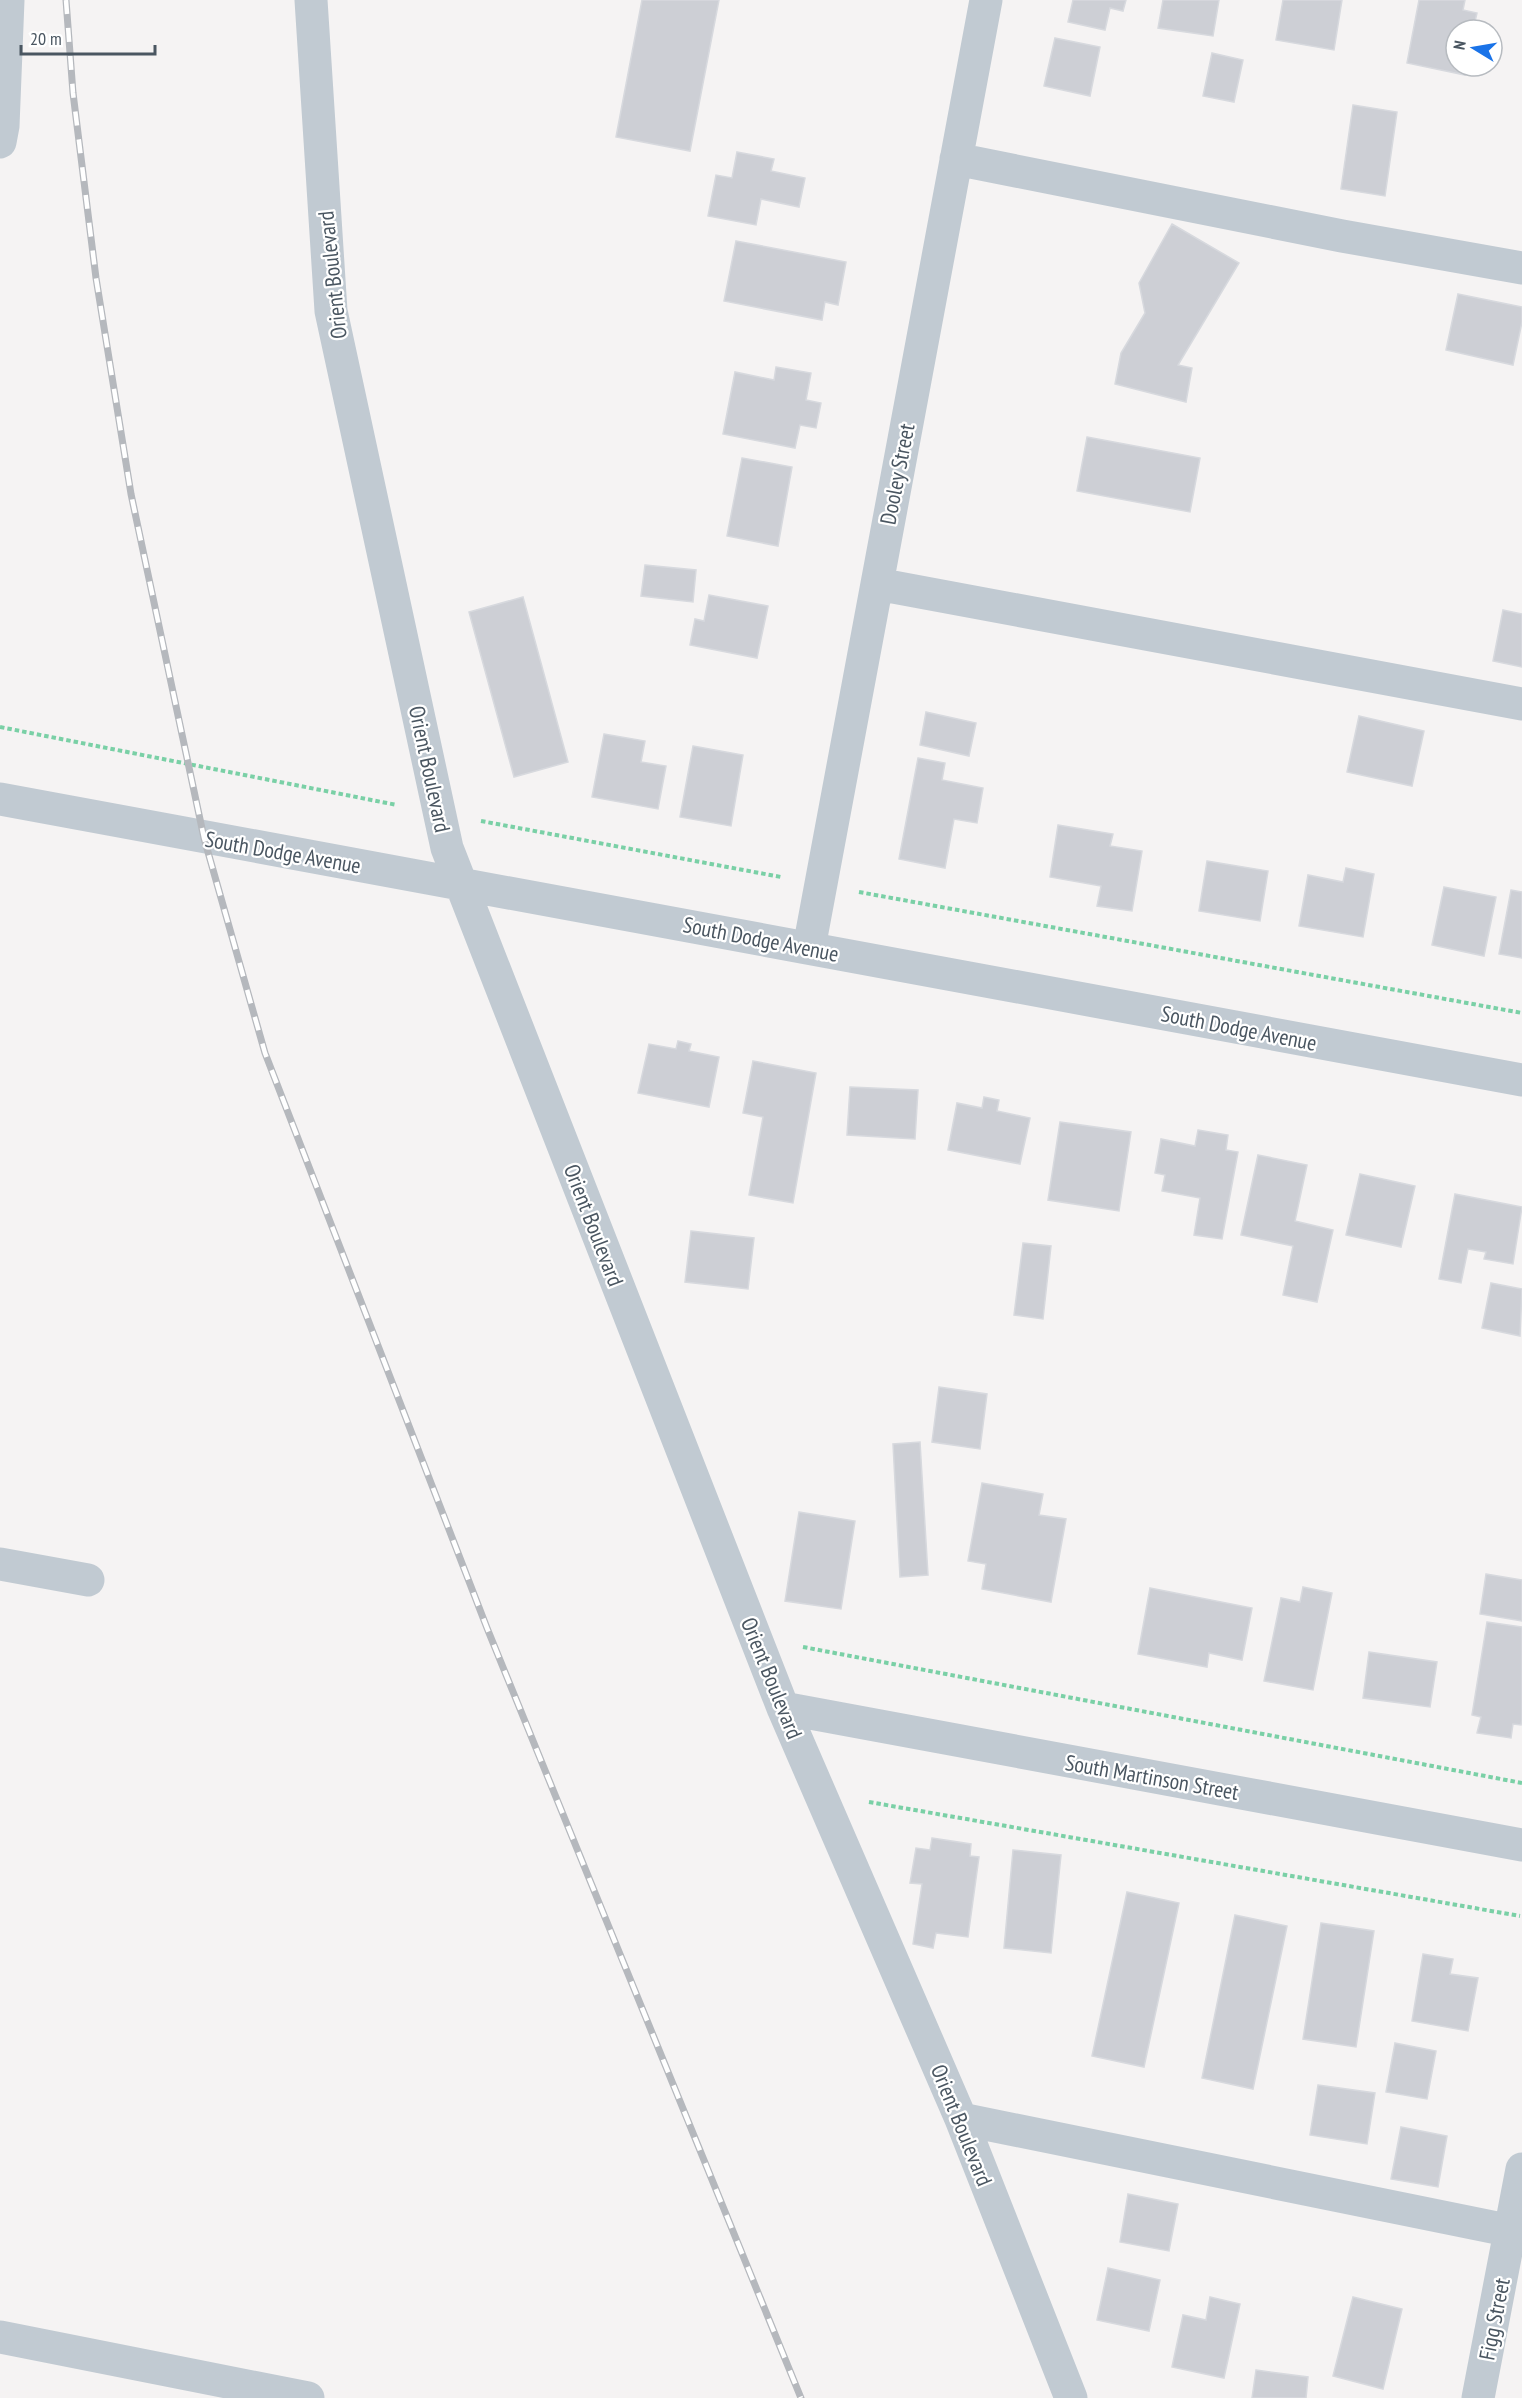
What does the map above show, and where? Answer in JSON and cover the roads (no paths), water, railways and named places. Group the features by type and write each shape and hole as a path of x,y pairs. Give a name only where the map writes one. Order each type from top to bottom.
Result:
{"street":[{"path":"0,142 3,126 9,0"},
{"name":"Orient Boulevard","path":"311,0 332,311 447,848 783,1708 961,2119 1071,2398"},
{"name":"Dooley Street","path":"809,948 986,0"},
{"path":"956,159 1330,234 1522,268"},
{"path":"877,584 1522,704"},
{"name":"South Dodge Avenue","path":"0,799 1522,1080"},
{"path":"0,1564 88,1581"},
{"name":"South Martinson Street","path":"783,1708 1522,1845"},
{"path":"961,2119 1516,2232"},
{"name":"Figg Street","path":"1478,2398 1516,2232 1522,2169"},
{"path":"0,2337 308,2398"}],"railway":[{"path":"66,0 73,93 96,278 131,494 204,838 265,1053 487,1628 801,2398"}]}
